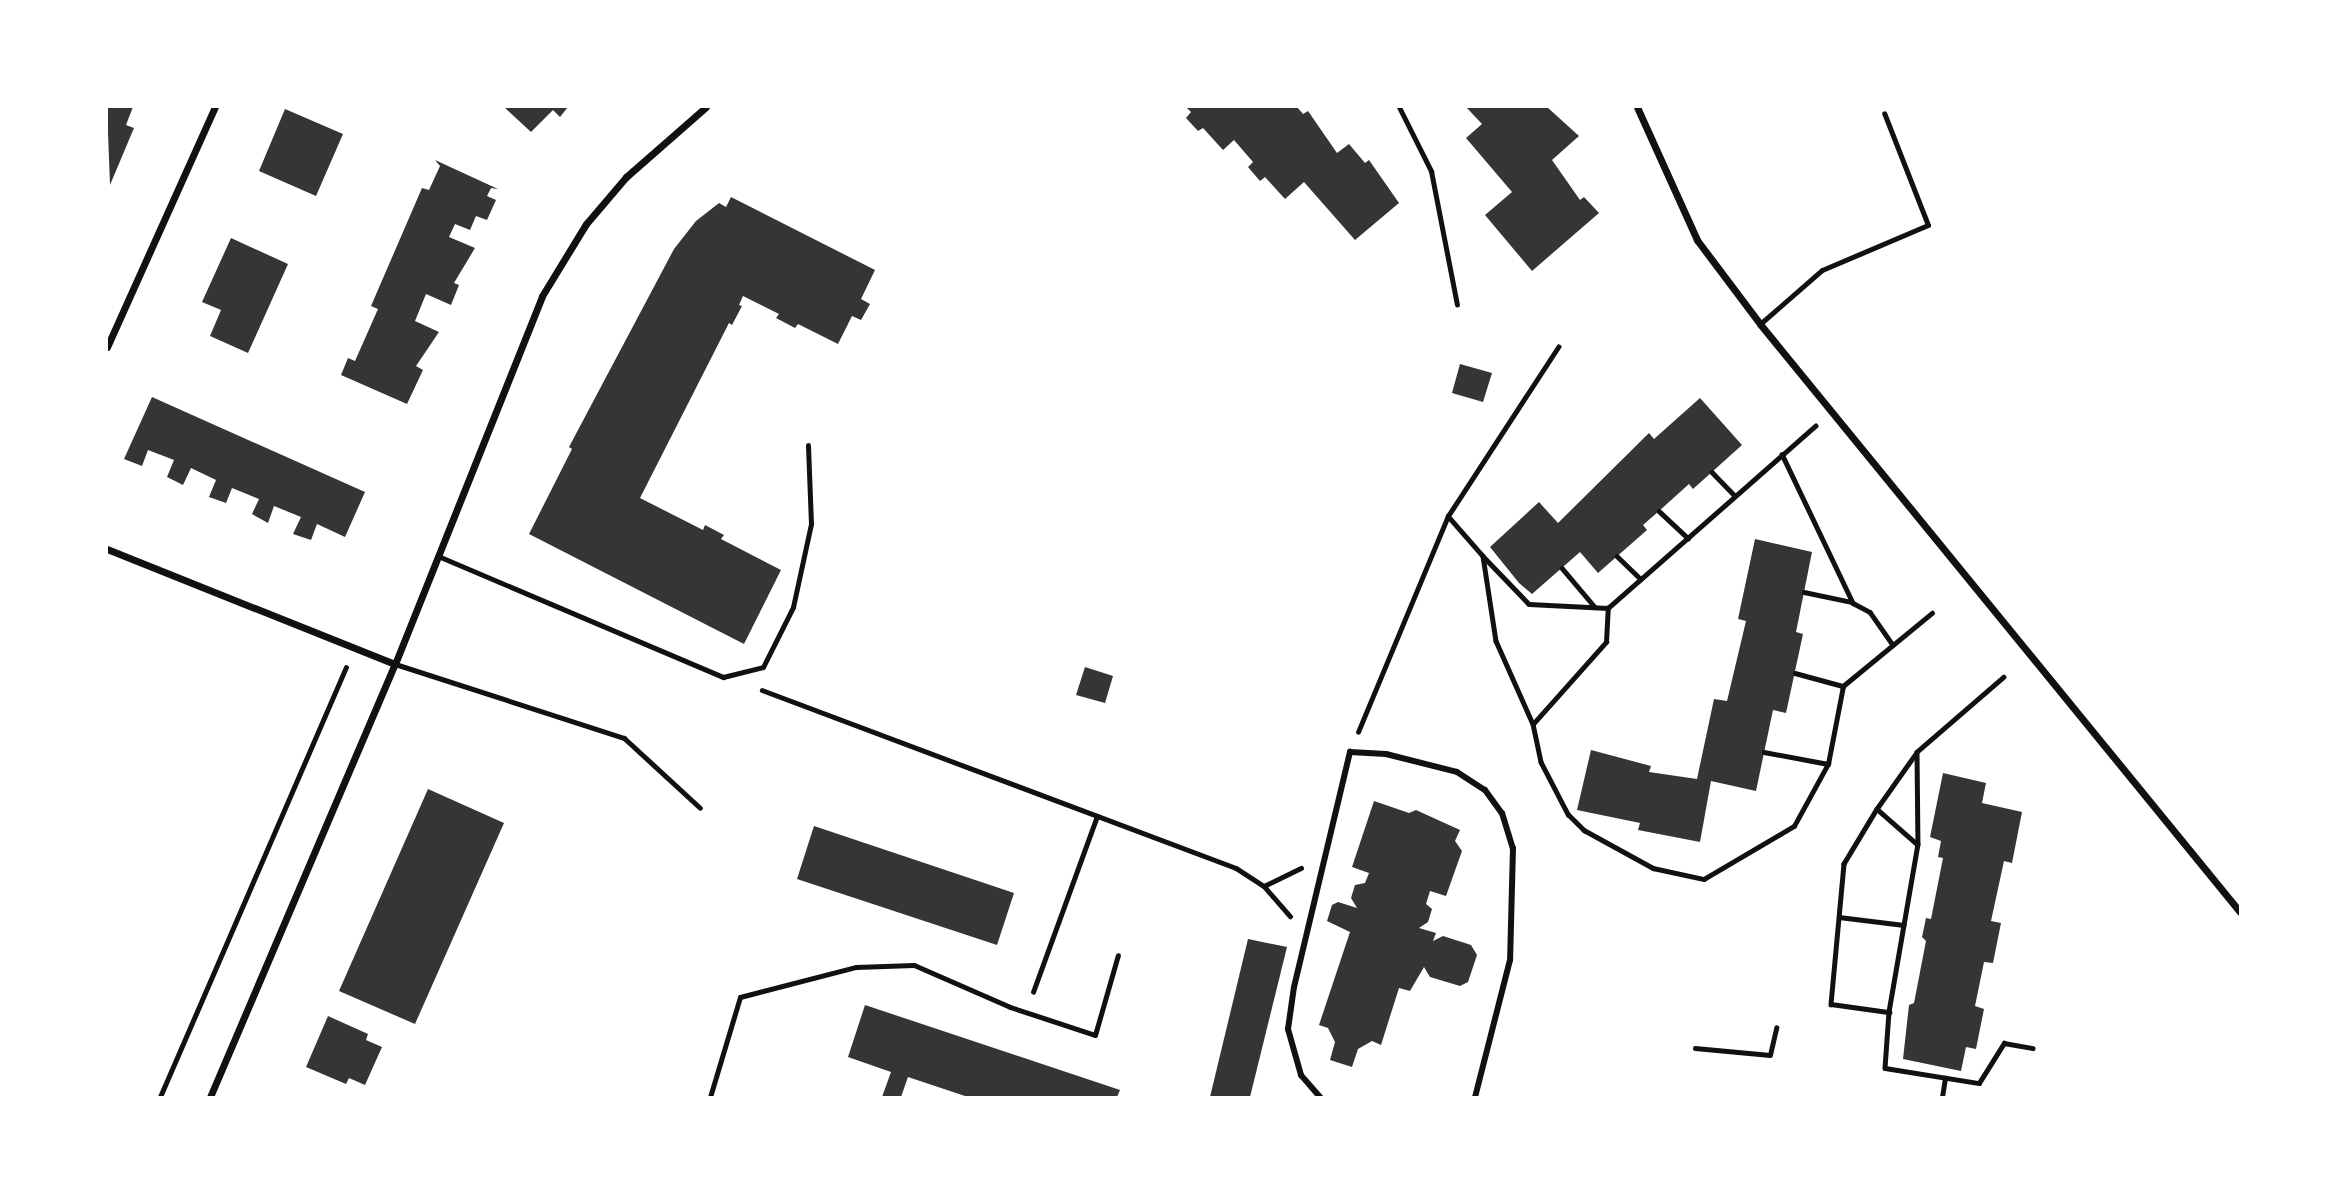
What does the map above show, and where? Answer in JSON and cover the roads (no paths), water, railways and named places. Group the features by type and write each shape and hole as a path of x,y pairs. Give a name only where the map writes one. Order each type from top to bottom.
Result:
{"street":[{"path":"107,347 215,107"},
{"path":"210,1097 395,664 542,296 586,224 626,177 706,107"},
{"path":"1637,107 1697,240 1760,324 2240,912"},
{"path":"107,549 395,664"},
{"path":"1320,1097 1301,1075 1288,1029 1306,935 1350,752 1386,754 1457,772 1485,790 1502,813 1513,848 1510,960 1475,1097"}],"lane":[{"path":"1399,107 1431,172 1457,306"},
{"path":"1760,324 1822,270 1928,226 1884,113"},
{"path":"438,556 723,677 763,667 793,607 811,524 808,445"},
{"path":"395,664 624,738 699,808"},
{"path":"710,1097 740,997 856,967 914,965 1025,1012 1095,1035 1118,955"}]}
